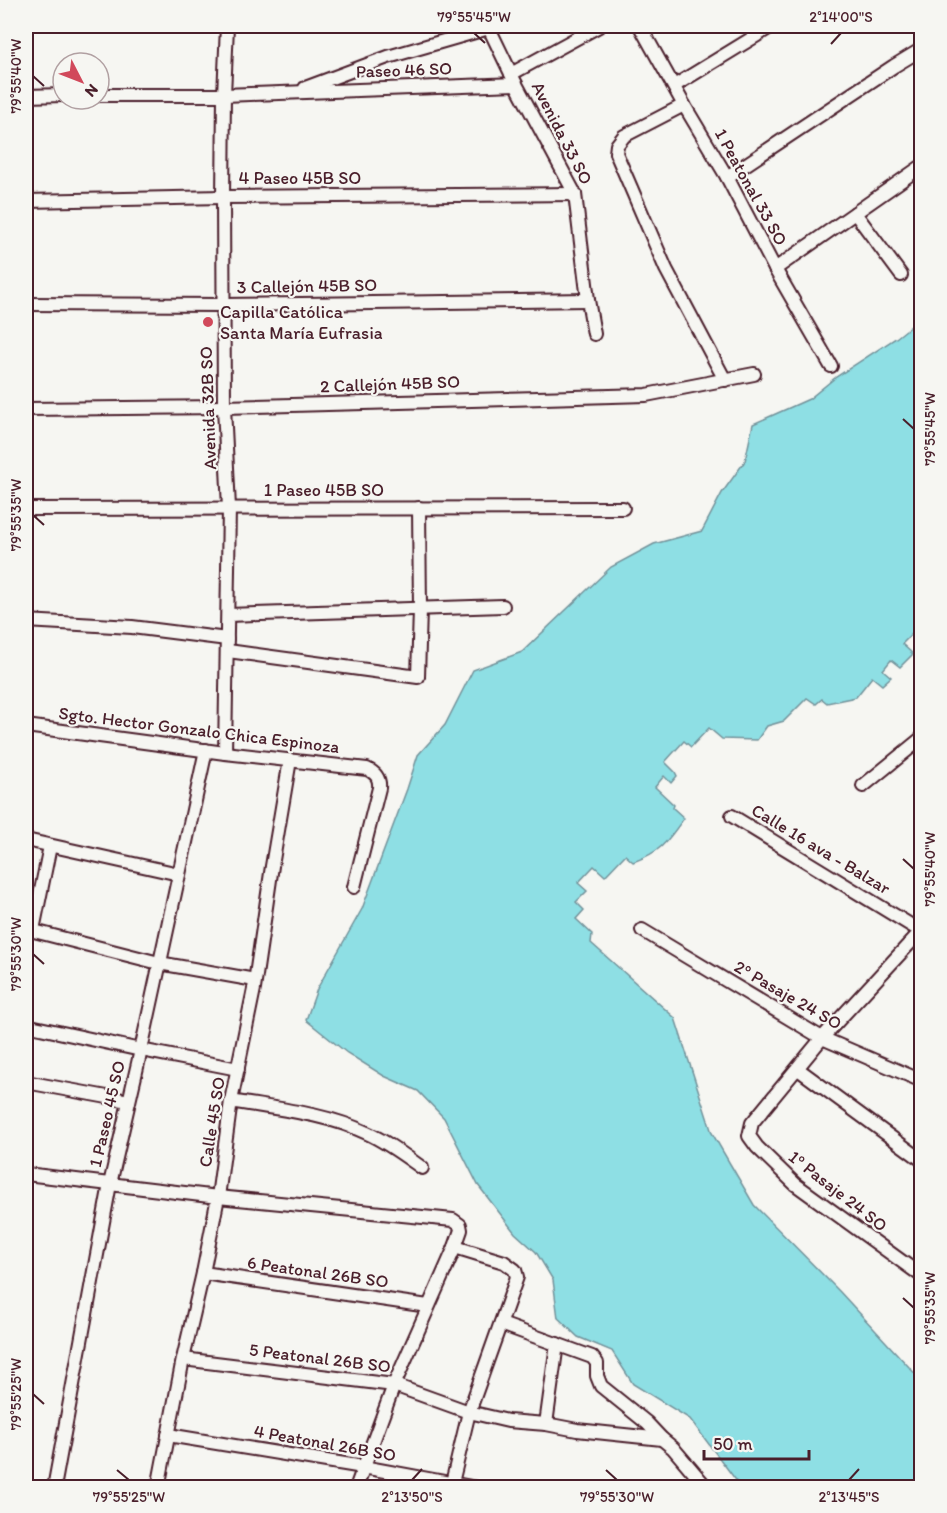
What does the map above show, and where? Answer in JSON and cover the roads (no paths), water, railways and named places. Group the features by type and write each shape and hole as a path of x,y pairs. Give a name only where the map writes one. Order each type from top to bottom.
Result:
{"street":[{"name":"Avenida 32B SO","path":"225,753 229,508 224,406 223,196 227,26"},
{"path":"514,79 599,26"},
{"name":"1 Peatonal 33 SO","path":"640,26 727,177 775,269 831,366"},
{"path":"674,86 772,26"},
{"name":"Paseo 46 SO","path":"293,92 388,57 488,27"},
{"name":"Avenida 33 SO","path":"488,27 575,194 594,334"},
{"path":"727,177 921,49"},
{"name":"Paseo 46 SO","path":"111,95 224,95 514,79"},
{"path":"26,96 51,95"},
{"path":"684,105 624,136 617,145 616,153 666,269 725,380"},
{"path":"775,269 921,166"},
{"name":"4 Paseo 45B SO","path":"26,201 223,196 575,194"},
{"path":"855,213 901,275"},
{"name":"3 Callejón 45B SO","path":"26,304 223,305 588,300"},
{"name":"2 Callejón 45B SO","path":"26,409 646,395 754,374"},
{"path":"26,621 132,627 418,677 420,609 418,508"},
{"name":"1 Paseo 45B SO","path":"26,509 624,508"},
{"path":"228,615 502,606"},
{"name":"Sgto. Hector Gonzalo Chica Espinoza","path":"26,726 225,753 367,769 376,774 380,783 354,887"},
{"path":"863,786 921,738"},
{"name":"1 Paseo 45 SO","path":"54,1488 110,1184 206,750"},
{"name":"Calle 45 SO","path":"158,1488 218,1197 231,1101 255,980 290,759"},
{"name":"Calle 16 ava - Balzar","path":"732,816 921,931"},
{"path":"26,840 180,874"},
{"path":"50,846 29,930 159,963 255,980"},
{"name":"2º Pasaje 24 SO","path":"642,930 822,1038 921,1081"},
{"path":"921,931 822,1038 798,1069 921,1160"},
{"path":"26,1024 238,1069"},
{"name":"1º Pasaje 24 SO","path":"798,1069 752,1123 749,1136 752,1142 795,1184 921,1276"},
{"path":"26,1082 129,1101"},
{"path":"231,1101 319,1117 348,1125 384,1141 422,1168"},
{"path":"26,1174 218,1197 453,1221 460,1225 455,1247 394,1385 356,1488"},
{"path":"452,1483 469,1412 517,1277 515,1270 504,1263 455,1247"},
{"name":"6 Peatonal 26B SO","path":"202,1273 428,1306"},
{"path":"501,1324 592,1357 597,1363 597,1376 602,1386 673,1448 707,1488"},
{"path":"546,1424 557,1344"},
{"name":"5 Peatonal 26B SO","path":"183,1359 394,1385 469,1412 508,1421 662,1439"},
{"name":"4 Peatonal 26B SO","path":"168,1435 363,1467 436,1484 452,1483 477,1488"}],"water":[{"path":"921,318 921,629 919,627 902,644 913,654 900,667 891,660 883,670 891,677 882,685 872,677 856,697 827,703 822,699 816,704 807,698 784,721 767,726 757,740 722,739 709,728 691,747 684,741 665,762 677,776 671,783 664,776 655,787 684,818 673,834 657,850 633,862 625,855 605,876 594,866 578,883 587,891 576,902 584,910 576,919 592,934 591,943 675,1018 712,1133 754,1205 840,1292 921,1380 921,1487 741,1487 690,1419 633,1384 612,1351 578,1337 558,1318 553,1280 536,1252 515,1233 478,1185 444,1118 418,1091 384,1076 347,1053 306,1020 317,989 362,909 418,755 445,725 473,670 522,652 611,567 654,544 702,531 722,493 745,461 753,424 809,399 836,377 896,338"}],"place":[{"name":"Capilla Católica Santa María Eufrasia","path":"208,322"}]}
